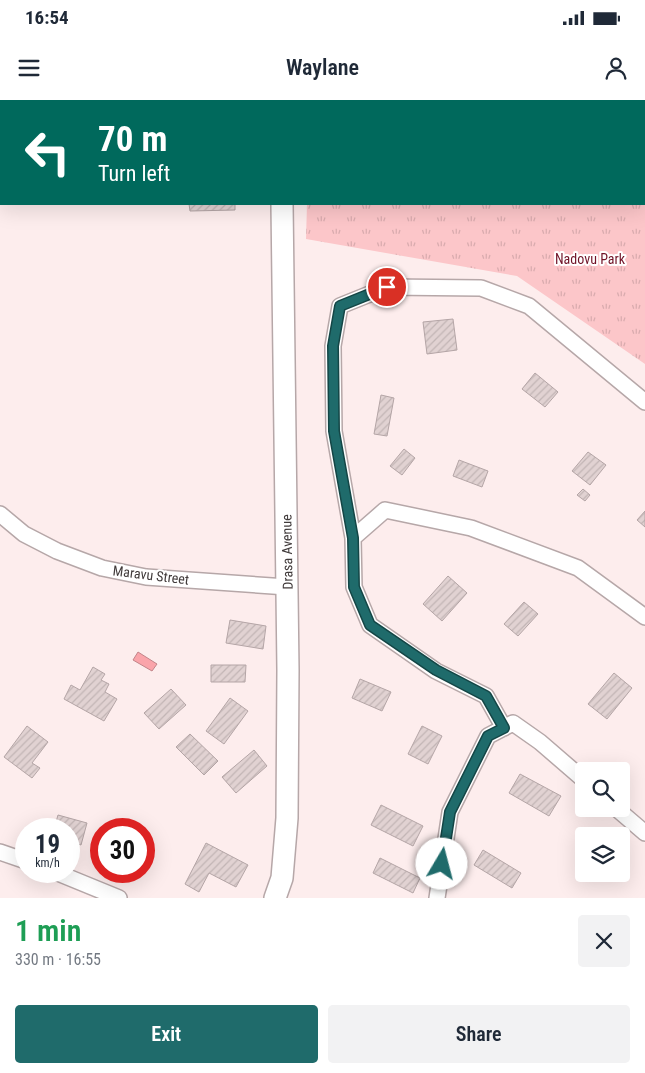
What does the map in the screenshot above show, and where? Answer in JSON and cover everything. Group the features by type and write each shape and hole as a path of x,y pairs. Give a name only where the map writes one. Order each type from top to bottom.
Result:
{"highway":[{"name":"Drasa Avenue","path":"275,898 282,878 287,818 287,588 282,205"}],"street":[{"path":"504,728 486,696 436,670 370,625 354,587 353,538 334,431 333,346 340,306 387,287 482,288 529,306 645,402"},
{"path":"353,538 385,510 471,528 578,568 645,617"},
{"name":"Maravu Street","path":"0,514 6,517 24,534 57,551 102,568 146,577 287,588"},
{"path":"437,898 450,812 488,736 512,723 540,742 575,772"},
{"path":"627,817 645,832"},
{"path":"0,852 15,857"},
{"path":"80,882 119,898"}],"green space":[{"name":"Nadovu Park","path":"307,205 645,205 645,364 517,276 306,239"}],"shaded area":[{"path":"138,652 157,664 152,671 133,660"}],"building":[{"path":"189,205 235,205 235,210 190,211"},
{"path":"453,319 457,350 427,354 423,322"},
{"path":"535,373 558,392 545,407 522,389"},
{"path":"381,395 394,398 387,436 374,434"},
{"path":"404,449 415,458 402,475 390,466"},
{"path":"588,452 606,465 590,485 572,471"},
{"path":"459,460 488,471 482,487 453,476"},
{"path":"583,489 590,495 585,501 577,495"},
{"path":"645,511 645,527 637,520"},
{"path":"448,576 467,593 442,621 423,604"},
{"path":"524,602 538,614 518,636 504,624"},
{"path":"230,620 266,626 263,649 226,643"},
{"path":"211,665 246,665 245,682 211,682"},
{"path":"93,667 105,674 101,680 109,684 105,692 117,699 104,721 64,699 71,685 80,690"},
{"path":"614,673 632,688 607,719 588,704"},
{"path":"360,679 391,692 382,711 352,698"},
{"path":"171,689 186,705 159,729 144,713"},
{"path":"230,698 248,711 224,744 206,731"},
{"path":"27,726 48,742 32,763 40,768 32,778 4,757"},
{"path":"422,726 442,736 428,764 408,754"},
{"path":"190,734 218,761 204,775 176,747"},
{"path":"254,750 267,766 236,793 222,777"},
{"path":"520,774 561,796 549,816 509,793"},
{"path":"381,805 423,826 413,846 371,825"},
{"path":"58,815 69,818 57,818"},
{"path":"80,821 87,823 80,845"},
{"path":"206,843 248,865 236,887 209,873 199,892 185,884"},
{"path":"483,850 521,873 512,888 474,865"},
{"path":"380,858 420,878 413,893 373,873"}],"route":[{"path":"387,287 340,306 333,346 334,431 353,538 354,587 370,625 436,670 486,696 504,728 488,736 450,812 442,864"}]}
